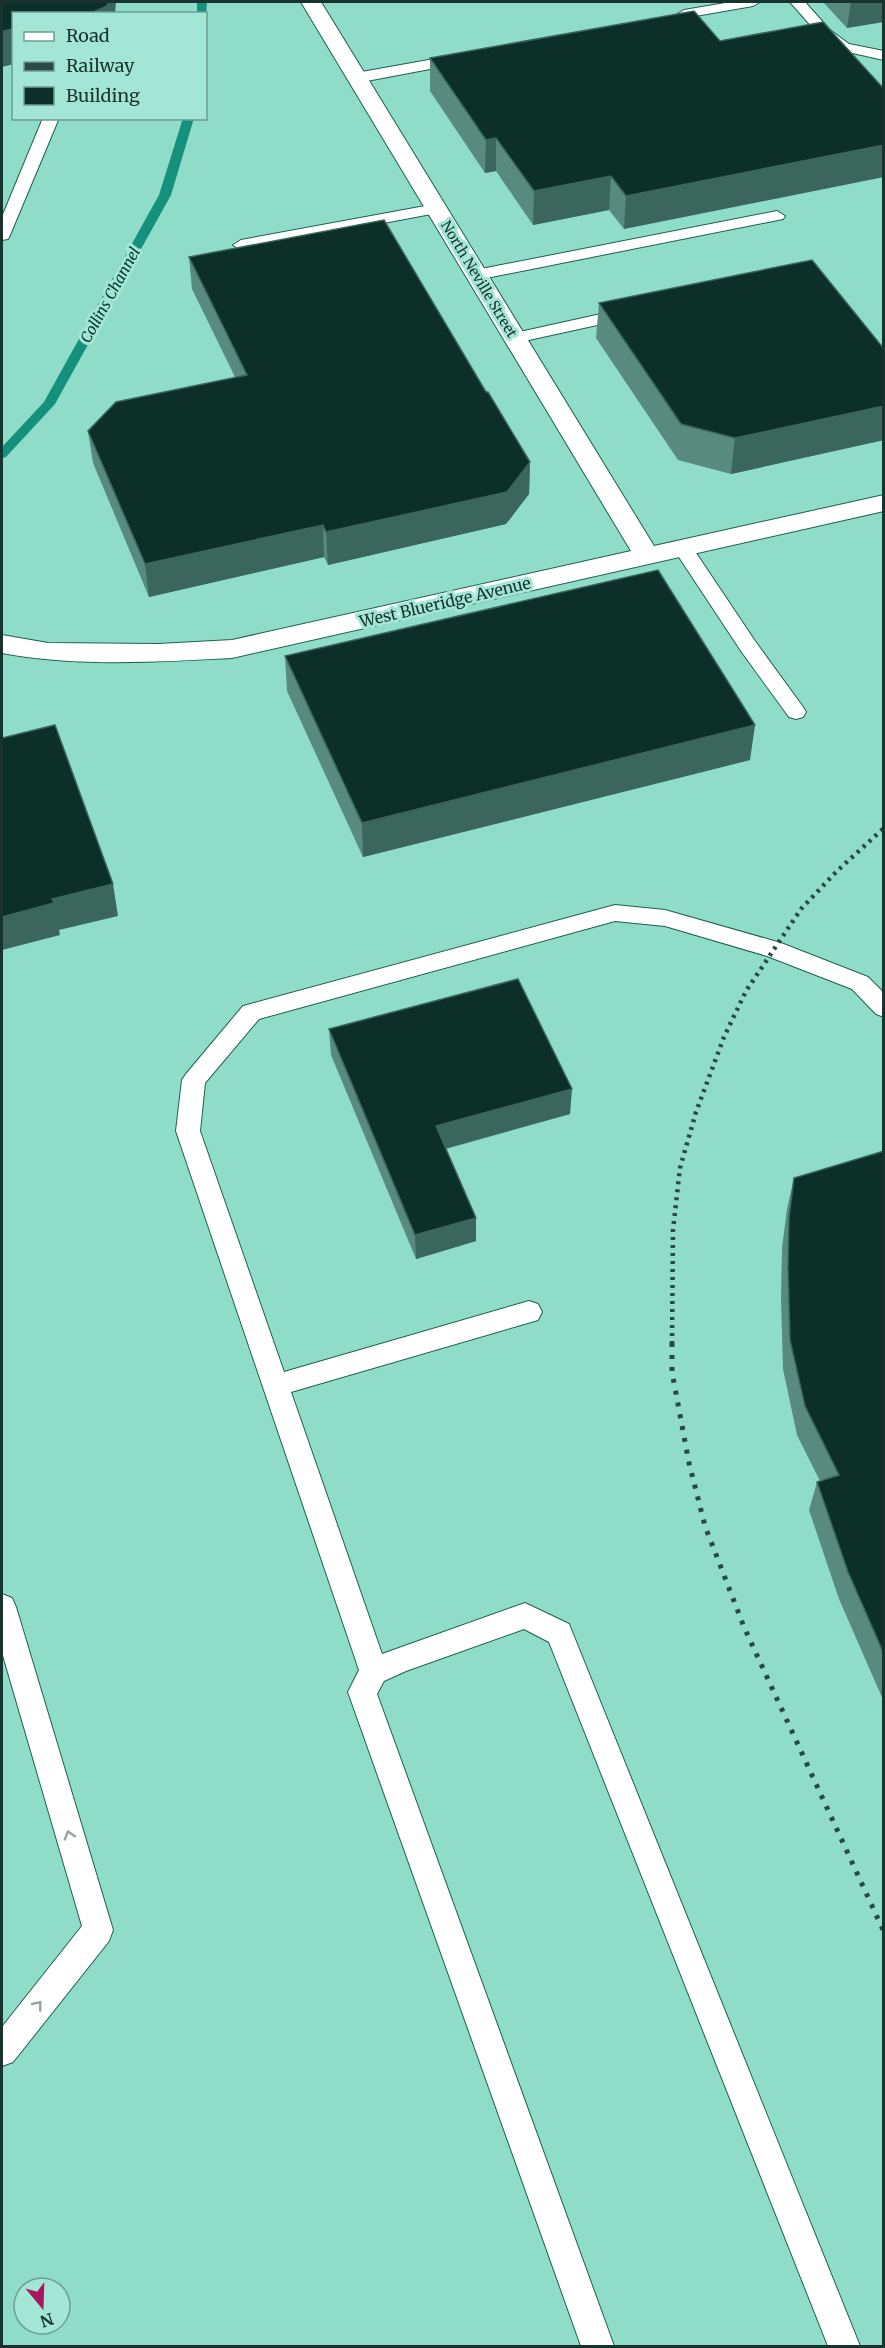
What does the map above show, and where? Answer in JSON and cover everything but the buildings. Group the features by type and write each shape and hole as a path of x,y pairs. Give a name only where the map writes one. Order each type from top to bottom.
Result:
{"street":[{"name":"North Neville Street","path":"311,2 647,556"},
{"name":"West Blueridge Avenue","path":"2,644 48,652 158,653 232,649 884,503"}],"lane":[{"path":"684,14 753,2"},
{"path":"797,2 825,33 844,47 884,56"},
{"path":"356,78 482,55"},
{"path":"2,235 50,120"},
{"path":"241,245 436,209"},
{"path":"476,275 777,216"},
{"path":"515,338 640,311"},
{"path":"683,548 748,646 796,712"},
{"path":"374,1672 188,1131 194,1080 251,1012 615,913 665,918 773,949 860,983 884,1008"},
{"path":"275,1386 529,1312"},
{"path":"2,1607 98,1930 2,2051"},
{"path":"597,2346 362,1692 374,1672 399,1660 525,1616 559,1633 844,2346"}],"shaded area":[{"path":"2,2 883,2 883,2346 2,2346"}],"waterway":[{"name":"Collins Channel","path":"202,2 202,12"},
{"name":"Collins Channel","path":"2,454 49,404 165,195 188,120"}],"railway":[{"path":"672,1344 673,1230 680,1168 696,1112 724,1037 746,991 801,909 837,871 884,828"},
{"path":"672,1344 672,1372 689,1463 705,1526 744,1627 884,1932"}]}
